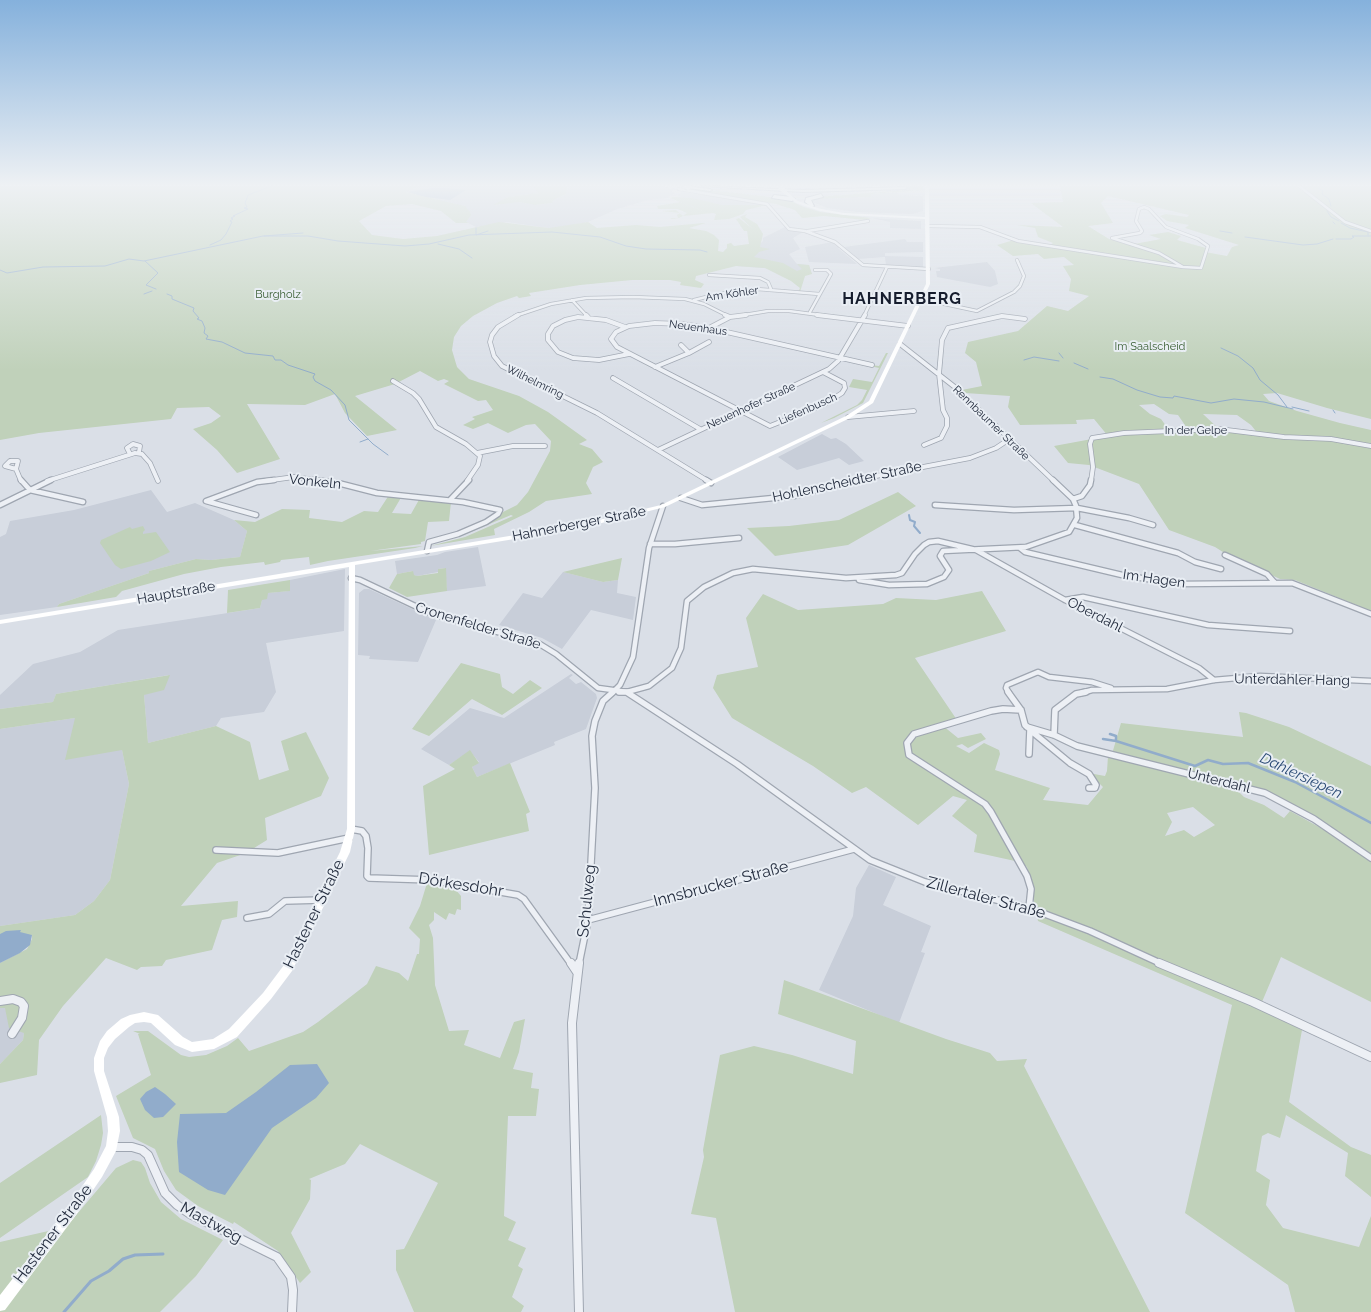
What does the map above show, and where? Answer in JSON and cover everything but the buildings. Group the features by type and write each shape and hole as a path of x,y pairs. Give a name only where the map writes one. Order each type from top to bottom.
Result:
{"main road":[{"name":"Hahnerberger Straße","path":"352,563 590,524 663,506 848,417 871,402 900,344 928,284 929,247"},
{"name":"Hastener Straße","path":"0,1306 72,1211 98,1173 112,1146 113,1117 99,1071 99,1058 111,1035 134,1018 144,1017 154,1018 180,1041 192,1047 214,1044 233,1033 267,996 288,968 322,900 350,834 352,563"},
{"name":"Hauptstraße","path":"0,622 352,563"}],"street":[{"path":"842,247 863,264 929,269"},
{"path":"1058,247 1183,267 1201,268 1208,247"},
{"path":"1141,247 1159,253 1183,267"},
{"path":"921,299 977,311 1014,292 1020,286 1024,276 1017,260"},
{"name":"Neuenhofer Straße","path":"658,450 823,372 834,365 864,320 887,267"},
{"path":"810,312 832,274 827,270 815,270"},
{"name":"Am Köhler","path":"709,275 760,278 768,282 771,289"},
{"name":"Am Köhler","path":"694,300 731,292 771,289 813,295 820,294"},
{"name":"Wilhelmring","path":"711,483 597,413 511,371 495,359 491,350 491,340 496,329 504,322 530,310 572,300 616,297 670,297 694,300 730,317"},
{"path":"572,300 588,317"},
{"path":"709,328 730,317 768,311 810,312 908,326"},
{"path":"924,445 941,438 947,426 939,374 942,340 948,328 1002,316 1025,319"},
{"path":"625,327 606,320 588,317 569,319 553,326 548,334 550,345 561,354 578,359 607,359 630,354"},
{"name":"Neuenhaus","path":"625,327 670,323 709,328 840,357"},
{"path":"625,327 614,334 611,341 615,346 740,410"},
{"name":"Neuenhaus","path":"655,366 689,353 709,342"},
{"name":"Rennbaumer Straße","path":"900,344 939,374 1072,499 1077,508"},
{"name":"Neuenhaus","path":"681,346 689,353"},
{"path":"840,357 872,365"},
{"name":"Liefenbusch","path":"740,410 770,426 824,404 842,394 845,388 844,383 823,372"},
{"path":"612,378 700,430"},
{"path":"393,381 416,395 436,427 478,453 480,457 471,477 450,500"},
{"name":"Hahnerberger Straße","path":"848,417 914,411"},
{"name":"In der Gelpe","path":"1072,499 1082,496 1090,485 1093,467 1090,444 1092,438 1096,436 1216,429 1284,437 1337,439 1371,446"},
{"name":"Hohlenscheidter Straße","path":"682,498 702,505 794,496 854,480 970,458 996,448 1008,440"},
{"path":"130,454 127,448 136,444 140,446 139,452"},
{"path":"478,453 513,446 545,446"},
{"path":"0,505 27,488 139,452"},
{"path":"139,452 150,463 158,481"},
{"path":"16,469 21,481 27,488 40,494 83,502"},
{"name":"Vonkeln","path":"256,515 206,501 250,484 288,477 338,483 377,493 490,506 500,511 496,517 466,531 433,540 428,544 427,551"},
{"path":"935,505 1014,510 1077,508 1129,518 1153,526"},
{"name":"Schulweg","path":"579,1312 572,1023 577,972 588,920 595,788 592,736 602,701 620,685 633,657 650,544 663,506"},
{"path":"854,578 889,584 928,584 944,577 949,570 940,556 943,551 1019,548 1066,533 1075,525 1077,508"},
{"path":"1075,525 1178,553 1195,562 1220,569"},
{"path":"650,544 675,544 739,538"},
{"name":"Oberdahl","path":"854,578 900,574 915,554 929,542 941,542 976,550 1065,600 1199,668 1214,680"},
{"name":"Im Hagen","path":"1019,548 1025,552 1113,573 1179,584 1292,583 1303,585 1326,597 1371,614"},
{"path":"1225,556 1267,574 1275,583"},
{"name":"Cronenfelder Straße","path":"351,578 439,617 538,643 556,654 598,688 627,692 649,686 672,668 681,648 687,601 704,587 733,573 753,569 854,578"},
{"path":"1065,600 1083,597 1208,625 1290,631"},
{"path":"1029,754 1031,738 1028,728 1021,710 1006,686 1038,672 1049,677 1092,682 1114,689"},
{"name":"Unterdahler Hang","path":"1214,680 1260,676 1371,682"},
{"path":"1054,735 1055,710 1062,703 1083,692 1114,689 1167,689 1214,680"},
{"name":"Zillertaler Straße","path":"627,692 742,768 870,860 925,882 1029,908 1090,931 1178,972 1253,1002 1371,1057"},
{"path":"1021,710 1002,709 991,711 913,734 907,743 909,755 985,804 991,812 1027,876 1031,889 1029,908"},
{"path":"1028,728 1070,763 1089,774 1096,785 1095,788 1089,788"},
{"name":"Unterdahl","path":"1028,728 1054,735 1078,746 1265,793 1314,819 1371,858"},
{"name":"Dörkesdohr","path":"350,834 362,831 366,836 368,848 366,876 369,878 375,880 408,878 431,880 518,895 524,899 577,972"},
{"path":"216,850 278,853 350,834"},
{"name":"Innsbrucker Straße","path":"588,920 854,849"},
{"path":"247,918 269,914 285,901 322,900"},
{"path":"0,1001 12,999 21,1002 24,1006 22,1018 12,1034"},
{"name":"Mastweg","path":"112,1146 132,1147 142,1150 148,1155 165,1194 177,1205 190,1214 277,1257 291,1276 293,1290 292,1312"}],"shaded area":[{"path":"756,247 799,247 800,249 789,254 797,264 809,265 812,274 776,269 736,266"},
{"path":"805,247 840,247 838,248 857,264 809,262"},
{"path":"844,247 923,247 923,252 885,253 885,256 923,257 923,267 886,266 885,257 858,259"},
{"path":"987,262 995,271 998,284 990,287 937,277 936,271 940,271 940,269 934,268"},
{"path":"822,434 831,439 836,438 846,444 864,461 849,465 839,458 797,470 778,457"},
{"path":"151,490 167,512 195,503 234,520 247,531 240,557 211,560 196,559 149,571 149,573 59,604 57,607 0,615 0,537 6,534 10,521 74,510"},
{"path":"478,547 486,586 447,591 445,568 438,569 438,572 417,576 413,575 413,571 397,574 395,561"},
{"path":"345,569 344,631 266,643 276,692 264,712 221,718 216,726 148,743 144,695 169,675 56,694 53,702 0,709 0,695 33,664 80,652 118,630 260,608 262,600 268,593 289,591 290,580"},
{"path":"563,572 603,582 618,580 617,593 636,597 633,620 591,610 562,649 542,638 499,625 523,593 542,598"},
{"path":"364,589 369,589 436,620 418,662 369,659 370,656 358,655 359,593"},
{"path":"571,674 573,675 569,678 576,684 581,682 596,694 597,698 586,729 554,742 555,745 477,777 472,767 479,762 470,751 449,765 421,749 470,708 504,718"},
{"path":"75,718 122,750 129,784 110,880 94,901 75,915 0,926 0,729"},
{"path":"869,865 896,877 883,905 931,926 921,952 925,953 899,1023 819,990 853,916 856,888"},
{"path":"4,1007 24,1033 23,1040 0,1064 0,1008"}],"green space":[{"name":"Burgholz","path":"0,247 718,247 718,251 723,252 727,247 761,247 770,249 759,252 754,257 783,263 797,271 802,269 797,264 809,265 812,274 805,276 800,292 798,292 800,288 791,281 765,268 736,266 696,276 695,280 704,284 701,288 680,285 681,282 670,280 632,280 580,285 529,293 531,296 519,298 517,296 497,303 473,316 461,326 454,337 452,350 457,367 469,379 519,396 548,412 587,440 579,444 592,449 603,462 593,467 586,483 592,494 546,501 529,512 494,529 495,535 430,546 465,537 513,516 511,515 461,536 432,542 455,536 517,505 528,492 550,451 551,441 535,424 526,425 508,433 488,423 473,429 463,425 475,419 472,417 493,410 486,400 478,401 444,384 449,381 444,379 438,381 420,371 395,384 355,396 397,430 367,436 345,413 335,394 305,405 247,404 280,459 237,473 217,450 193,429 211,423 221,416 209,407 177,408 171,419 39,433 0,440"},
{"name":"Im Saalscheid","path":"1000,247 1203,247 1206,248 1205,252 1227,256 1232,247 1371,247 1371,419 1277,393 1263,394 1269,401 1297,411 1371,430 1371,611 1295,580 1280,579 1215,547 1169,530 1139,484 1089,465 1068,463 1054,446 1108,436 1094,419 1076,420 1077,424 1020,425 1008,407 1010,396 965,393 962,390 982,386 976,362 965,353 968,342 1018,331 1047,306 1068,311 1089,296 1069,291 1071,279 1063,266 1074,265 1064,257 1044,259 1038,254 1013,256","holes":["1154,404 1169,414 1178,415 1189,431 1169,430 1161,419 1150,414 1139,405","1203,414 1237,415 1251,425 1259,435 1220,430"]},
{"path":"886,353 888,353 863,403 821,423 857,405 862,400 867,390 849,387 853,379 872,382 879,368 861,364 879,366"},
{"path":"898,492 916,506 848,545 775,556 747,528 789,526 839,520"},
{"path":"389,495 402,496 392,513 411,514 420,498 451,502 449,521 428,522 425,541 421,542 421,544 370,551 423,546 415,548 310,565 309,557 281,560 280,562 265,565 264,562 221,567 184,574 122,591 116,597 57,607 59,604 149,573 149,571 196,559 211,560 240,557 247,531 234,520 255,522 282,509 310,510 309,518 342,522 364,511 378,512"},
{"path":"143,526 145,530 143,534 156,532 170,552 151,561 121,569 115,565 100,543 101,540 130,527 132,529"},
{"path":"622,558 618,580 603,582 563,572"},
{"path":"446,568 447,591 407,597 389,588 397,574 413,571 414,575 417,576 438,573 438,569"},
{"path":"290,580 290,591 268,593 267,599 262,600 260,608 227,613 228,590"},
{"path":"982,591 1006,631 915,658 957,720 911,733 914,734 942,725 958,738 981,733 986,739 968,748 962,744 956,746 969,753 984,743 999,750 1000,754 995,770 1050,788 1043,800 1088,805 1103,787 1093,777 1094,774 1105,776 1108,756 1112,754 1121,723 1243,737 1239,712 1246,713 1289,727 1371,766 1371,1002 1281,957 1259,1009 1302,1030 1289,1102 1351,1147 1371,1155 1371,1197 1345,1176 1348,1153 1286,1115 1280,1138 1268,1133 1262,1136 1256,1171 1270,1180 1266,1205 1283,1228 1359,1247 1371,1216 1371,1312 1295,1312 1288,1285 1185,1213 1232,1005 1038,921 1027,867 1017,861 1014,855 1015,861 974,852 977,835 952,816 967,800 953,796 918,825 866,787 852,793 813,766 732,718 713,688 717,675 758,667 746,618 763,594 798,610 883,604 896,598 936,600","holes":["1241,785 1290,805 1339,838 1290,811 1284,818 1264,805 1244,797 1238,791","1193,807 1215,825 1194,837 1184,830 1165,836 1172,822 1167,813"]},
{"path":"461,663 500,674 502,687 513,694 530,680 542,688 502,715 472,699 429,736 412,729"},
{"path":"170,675 164,690 144,695 148,743 216,726 250,742 259,780 289,770 281,741 306,732 329,778 321,796 265,818 267,840 246,853 217,863 181,906 238,901 237,917 222,920 212,950 166,960 162,966 141,967 137,970 106,958 63,1006 39,1040 37,1075 0,1083 0,1064 23,1040 24,1033 9,1028 5,1008 0,1008 0,963 27,949 32,935 0,934 0,926 75,915 94,901 110,880 129,784 122,750 65,760 75,718 0,729 0,709 53,702 56,694"},
{"path":"470,750 479,763 472,767 477,777 510,763 530,812 526,814 529,831 429,855 423,786 455,769 449,765"},
{"path":"427,883 448,886 455,889 461,896 461,910 457,909 455,915 449,913 446,920 434,912 434,920 429,925 433,938 435,985 449,1031 469,1030 464,1045 500,1058 514,1022 525,1019 519,1052 513,1069 533,1073 531,1088 539,1089 536,1116 508,1116 504,1216 516,1222 508,1240 526,1248 518,1266 523,1269 512,1297 524,1306 521,1312 414,1312 396,1270 396,1250 404,1249 438,1183 360,1144 345,1164 309,1179 311,1180 310,1199 291,1233 311,1272 300,1283 278,1251 234,1222 233,1224 198,1206 176,1190 164,1171 155,1149 133,1138 116,1096 151,1075 138,1034 140,1034 133,1031 148,1031 181,1055 189,1057 206,1055 227,1046 238,1038 249,1051 303,1032 318,1022 367,984 376,966 399,973 408,981 417,954 419,954 420,939 409,928 420,906"},
{"path":"784,980 946,1039 990,1053 997,1061 1027,1059 1024,1066 1150,1312 735,1312 716,1218 691,1214 704,1157 703,1150 720,1055 754,1046 792,1055 853,1074 856,1041 778,1014"},
{"path":"101,1115 103,1133 101,1145 88,1177 0,1238 0,1183"},
{"path":"133,1160 141,1162 145,1168 150,1183 161,1202 181,1219 223,1240 196,1276 160,1312 0,1312 0,1242 66,1227 116,1168"}],"water":[{"path":"21,930 20,932 32,935 30,945 20,953 0,963 0,934 6,931"},
{"path":"317,1064 329,1083 316,1098 272,1128 225,1195 208,1190 179,1172 177,1142 180,1114 226,1113 290,1065"},
{"path":"155,1087 176,1104 163,1117 154,1118 145,1110 140,1099 146,1092"}],"waterway":[{"path":"0,270 7,273 43,267 105,266 129,259 144,261 210,247"},
{"path":"452,247 459,249 472,258"},
{"path":"634,247 700,250 707,252"},
{"path":"145,261 158,273 146,285 156,289"},
{"path":"144,294 152,291"},
{"path":"167,294 172,296 172,299 194,308 193,311 199,318 197,319 202,321 205,328 204,333 208,336 206,339 222,342 245,353 273,356 275,360 281,360 288,365 315,374 313,377 315,381 331,390 345,405 349,420 368,439"},
{"path":"1221,348 1238,356 1253,368 1260,380 1278,395 1287,407"},
{"path":"1059,353 1063,358"},
{"path":"1024,360 1034,357 1059,361"},
{"path":"1074,363 1088,369"},
{"path":"1100,377 1113,379 1137,390 1160,397 1173,398 1174,396 1211,403 1234,399 1264,402 1293,409"},
{"path":"1292,407 1309,411"},
{"path":"360,442 368,439"},
{"path":"368,439 388,455"},
{"path":"909,515 910,520 915,522 914,526 920,533"},
{"path":"1110,734 1116,736 1116,741"},
{"name":"Dahlersiepen","path":"1103,739 1116,741"},
{"name":"Dahlersiepen","path":"1116,741 1195,766 1208,760 1223,764 1248,763 1295,782 1371,823"},
{"path":"64,1312 91,1281 109,1271 123,1259 135,1255 163,1254"}],"district":[{"name":"HAHNERBERG","path":"902,299"}]}
